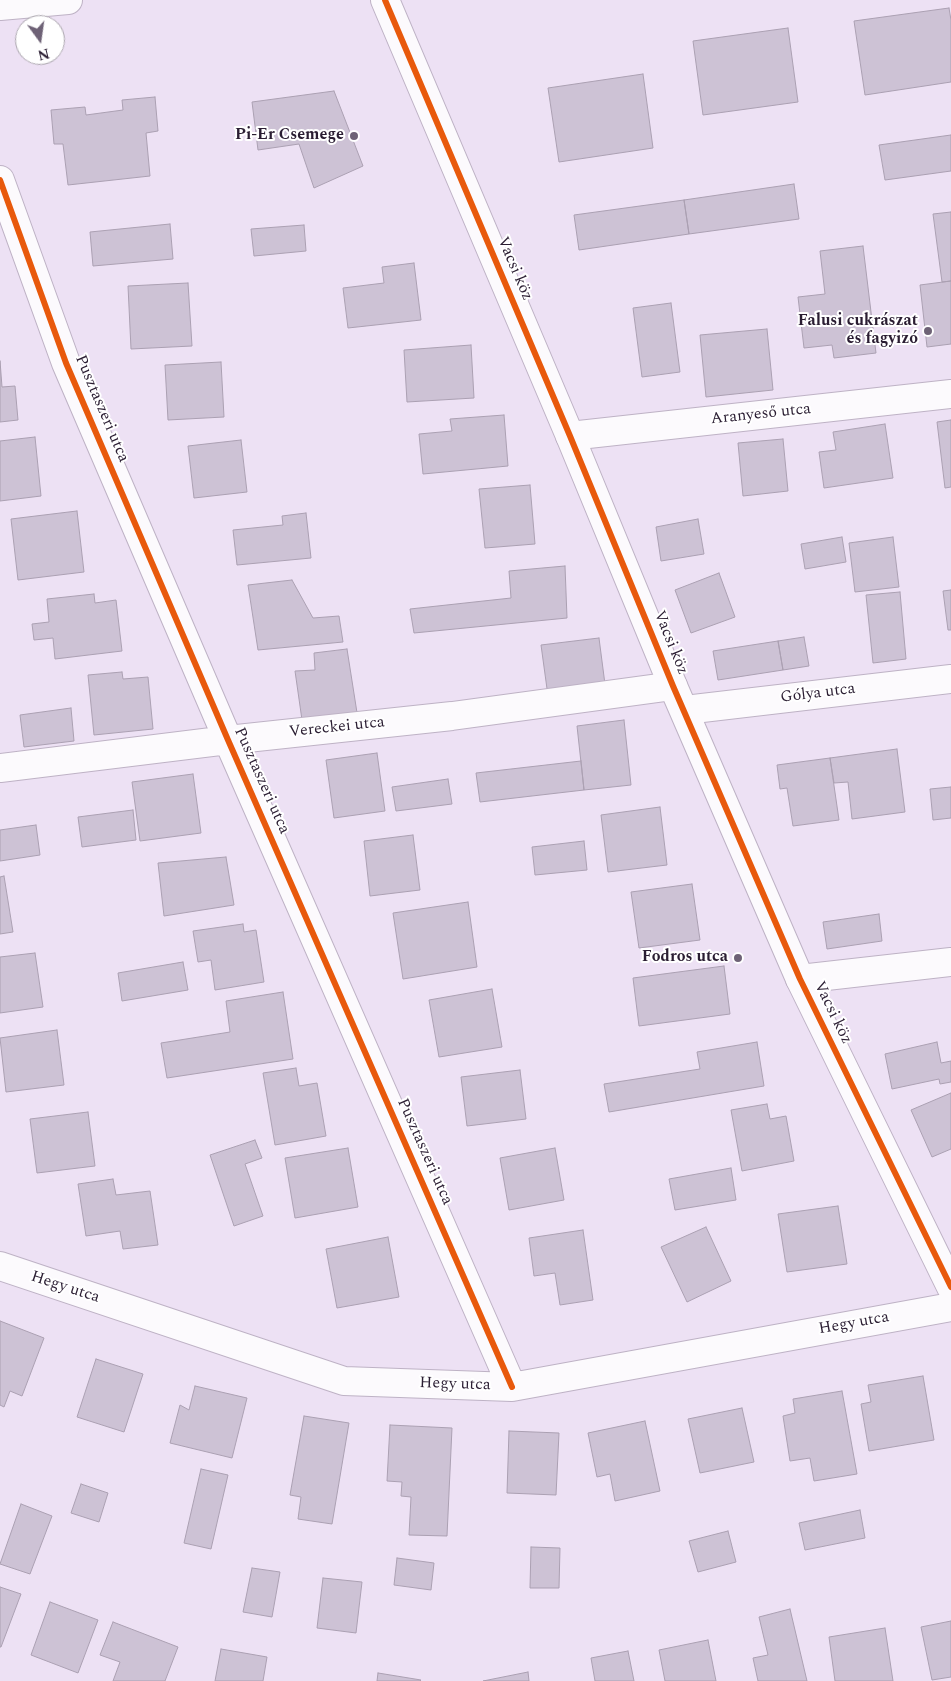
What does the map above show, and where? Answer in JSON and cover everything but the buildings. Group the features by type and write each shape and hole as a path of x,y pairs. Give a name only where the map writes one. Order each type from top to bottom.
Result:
{"street":[{"path":"0,6 68,0"},
{"name":"Vacsi köz","path":"385,0 570,436 673,686 800,979 951,1287"},
{"name":"Pusztaszeri utca","path":"0,180 66,363 228,740 512,1387"},
{"name":"Aranyeső utca","path":"570,436 951,394"},
{"name":"Gólya utca","path":"685,710 951,679"},
{"name":"Vereckei utca","path":"0,768 228,740 452,716 673,686"},
{"path":"800,979 951,962"},
{"name":"Hegy utca","path":"2,1261 344,1381 512,1387 951,1307"}],"cycle path":[{"path":"385,0 570,436 673,686 800,979 951,1287"},
{"path":"0,180 66,363 228,740 512,1387"}],"place":[{"name":"Pi-Er Csemege","path":"354,136"},
{"name":"Falusi cukrászat és fagyizó","path":"928,331"},
{"name":"Fodros utca","path":"738,958"}]}
